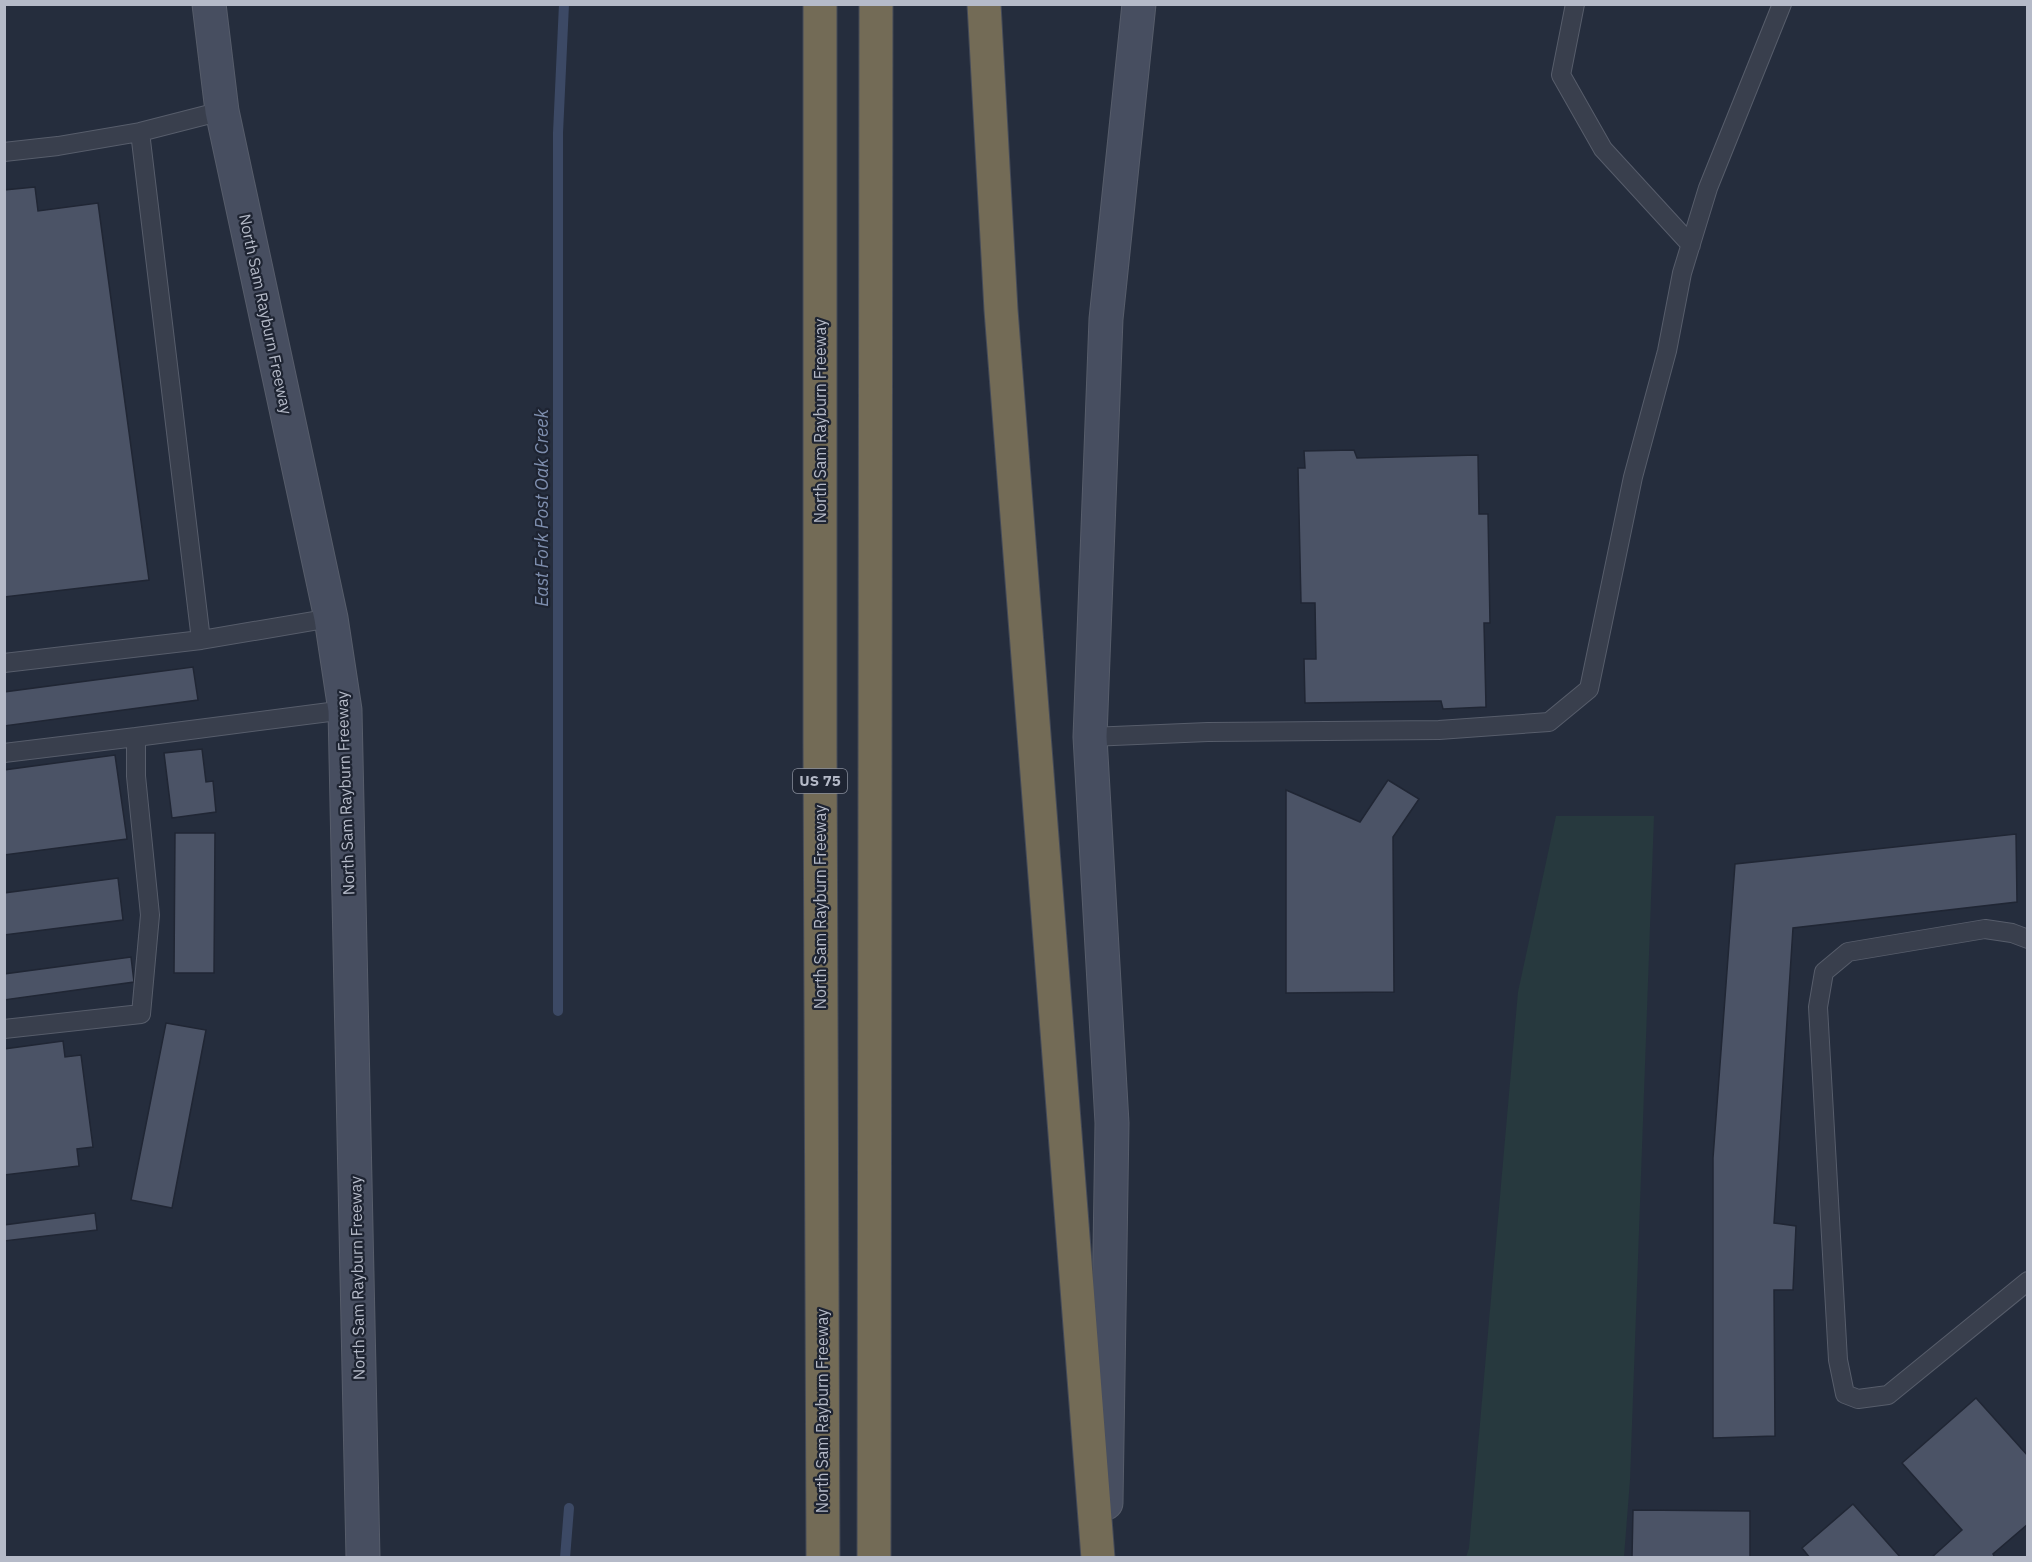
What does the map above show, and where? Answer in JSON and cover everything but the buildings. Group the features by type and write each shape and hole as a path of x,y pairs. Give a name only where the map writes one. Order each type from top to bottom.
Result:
{"highway":[{"name":"North Sam Rayburn Freeway","path":"820,4 823,1557"},
{"path":"874,1557 876,4"},
{"path":"984,4 1001,310 1098,1557"}],"main road":[{"name":"North Sam Rayburn Freeway","path":"208,4 222,111 331,618 345,710 363,1557"},
{"path":"1105,1557 1112,1123 1090,737 1106,319 1139,4"}],"lane":[{"path":"1575,4 1561,75 1603,149 1691,245"},
{"path":"1090,737 1208,732 1438,730 1549,722 1588,689 1633,477 1667,351 1682,273 1708,188 1782,4"},
{"path":"4,152 140,132 222,111"},
{"path":"140,132 201,640"},
{"path":"4,663 201,640 331,618"},
{"path":"4,753 345,710"},
{"path":"4,1029 141,1014 150,915 136,776 136,737"},
{"path":"2028,939 2012,933 1985,930 1848,952 1824,972 1818,1007 1838,1360 1845,1394 1858,1399 1888,1395 2028,1281"}],"shaded area":[{"path":"1556,816 1654,816 1630,1480 1624,1557 1466,1557 1469,1548 1518,992"}],"waterway":[{"name":"East Fork Post Oak Creek","path":"558,1011 558,133 564,4"},
{"name":"East Fork Post Oak Creek","path":"565,1558 569,1508"}]}
